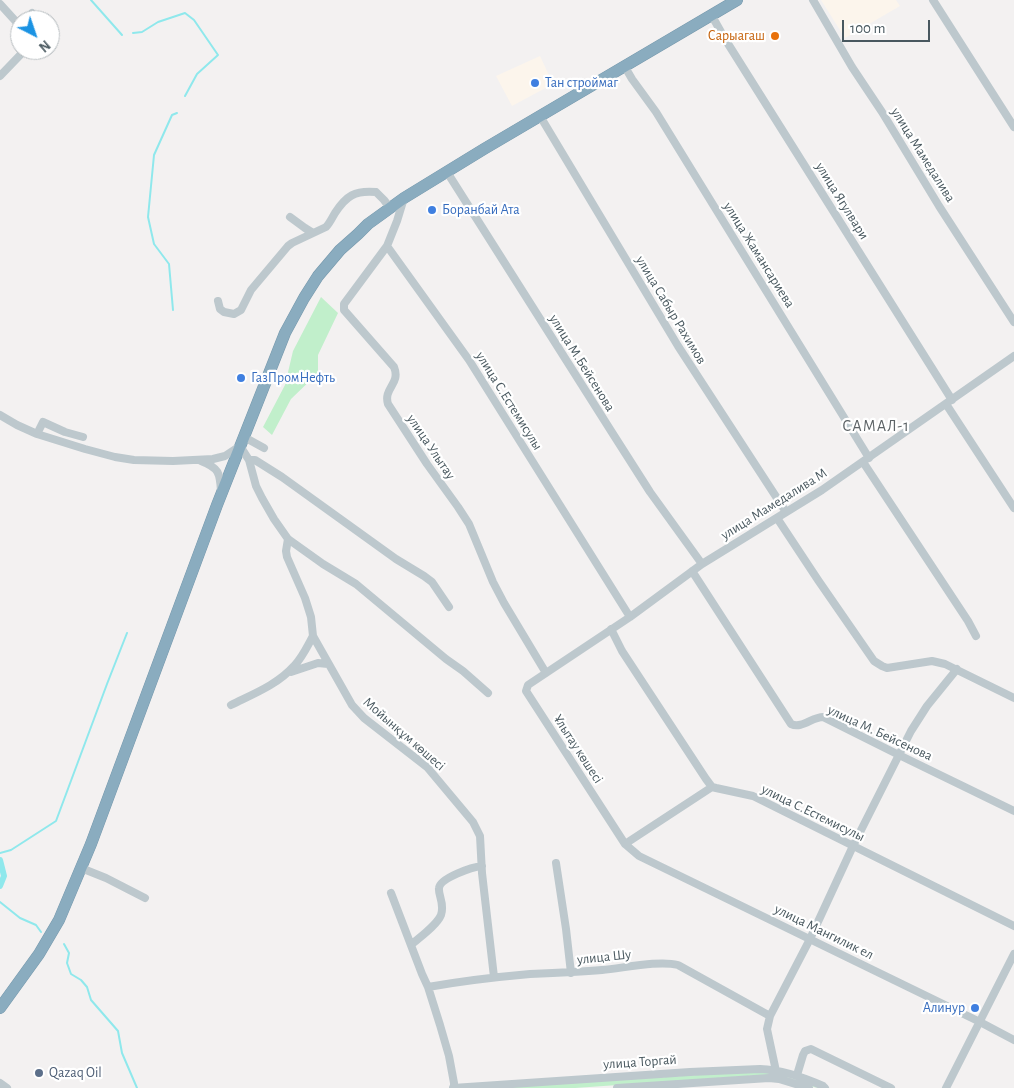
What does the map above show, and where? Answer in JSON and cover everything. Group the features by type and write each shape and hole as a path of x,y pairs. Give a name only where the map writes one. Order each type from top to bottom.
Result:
{"highway":[{"path":"0,1008 4,996 39,954 59,920 81,868 222,493 285,333 318,276 340,250 368,224 404,198 737,0"}],"street":[{"name":"улица Мамедалива","path":"813,0 852,67 1014,322"},
{"path":"933,0 1014,127"},
{"path":"0,4 10,15"},
{"name":"улица Ягулвари","path":"712,16 1014,508"},
{"path":"0,76 15,60"},
{"name":"улица Жамансариева","path":"626,67 632,79 656,112 866,460 976,636"},
{"name":"улица Сабыр Рахимов","path":"540,116 678,346 786,512"},
{"name":"улица М.Бейсенова","path":"447,172 650,492 702,564"},
{"path":"218,302 224,312 234,314 239,312 244,307 251,290 288,246 330,224 338,208 350,196 370,189 376,192 390,208"},
{"path":"387,246 404,198"},
{"path":"290,217 314,233"},
{"name":"улица С.Естемисулы","path":"387,246 469,360 630,617"},
{"name":"улица Улытау","path":"387,246 344,304 344,310 394,367 396,375 387,394 388,404 469,524 496,589 546,673"},
{"name":"улица Мамедалива М","path":"546,673 630,617 702,564 822,490 1014,356"},
{"path":"0,415 16,425 37,434 115,457 147,461 220,458 229,454 242,441 264,448"},
{"path":"37,434 43,422 65,432 83,437"},
{"name":"Мойынқұм көшесі","path":"242,441 256,486 274,519 288,539 286,551 305,598 311,617 313,636 328,664 357,711 427,767 468,814 480,836 494,977"},
{"path":"199,460 208,463 217,470 220,476 222,493"},
{"path":"249,460 255,460 282,477 396,559 428,579 449,607"},
{"path":"777,518 874,661 887,668 938,662 957,669 1014,698"},
{"path":"288,539 323,564 356,584 488,693"},
{"name":"улица М. Бейсенова","path":"692,571 791,724 800,726 816,718 823,717 1014,811"},
{"path":"611,629 622,651 712,786 625,844"},
{"path":"231,705 260,691 288,673 299,660 313,636"},
{"path":"288,673 318,663 328,664"},
{"path":"776,1071 767,1029 770,1016 810,939 853,846 911,731 927,706 957,669"},
{"name":"Ұлытау көшесі","path":"546,673 528,685 526,689 528,694 625,844"},
{"name":"улица С.Естемисулы","path":"712,786 721,790 753,796 1014,926"},
{"name":"улица Мангилик ел","path":"625,844 639,856 1014,1040"},
{"path":"556,863 571,973"},
{"path":"411,945 440,917 442,907 439,885 461,872 482,866"},
{"path":"81,868 146,898"},
{"path":"391,893 428,987 449,1056 454,1083 453,1088"},
{"path":"946,1088 1014,954"},
{"name":"улица Шу","path":"428,987 494,977 571,973 672,963 770,1016"},
{"path":"797,1075 803,1055 806,1051 810,1050 891,1088"},
{"name":"улица Торгай","path":"453,1088 760,1069 797,1075 825,1088"},
{"name":"улица Торгай","path":"617,1088 769,1078 788,1085 808,1088"},
{"path":"0,1083 7,1088"}],"shaded area":[{"path":"821,0 896,0 900,6 845,38"},
{"name":"Тан строймаг","path":"540,56 553,84 512,106 496,76"}],"green space":[{"path":"321,297 338,313 318,355 318,373 291,399 272,435 263,427 285,385 293,351"},
{"path":"761,1071 777,1074 816,1086 817,1088 777,1075 761,1075 575,1088 493,1088"}],"waterway":[{"path":"91,0 122,35"},
{"path":"133,33 142,32 158,22 185,13 194,20 218,55 197,74 185,96"},
{"path":"173,310 169,264 154,244 148,217 154,155 172,115 177,113"},
{"path":"0,853 11,850 56,821 127,633"},
{"path":"0,860 4,876 0,886"},
{"path":"0,902 20,918 36,925 41,932"},
{"path":"64,944 69,953 67,963 71,974 81,980 87,987 91,1000 118,1031 122,1053 137,1088"}],"place":[{"name":"Сарыагаш","path":"775,36"},
{"name":"Тан строймаг","path":"535,83"},
{"name":"Боранбай Ата","path":"432,210"},
{"name":"ГазПромНефть","path":"241,378"},
{"name":"Алинур","path":"975,1008"},
{"name":"Qazaq Oil","path":"39,1073"}],"district":[{"name":"САМАЛ-1","path":"876,426"}]}
